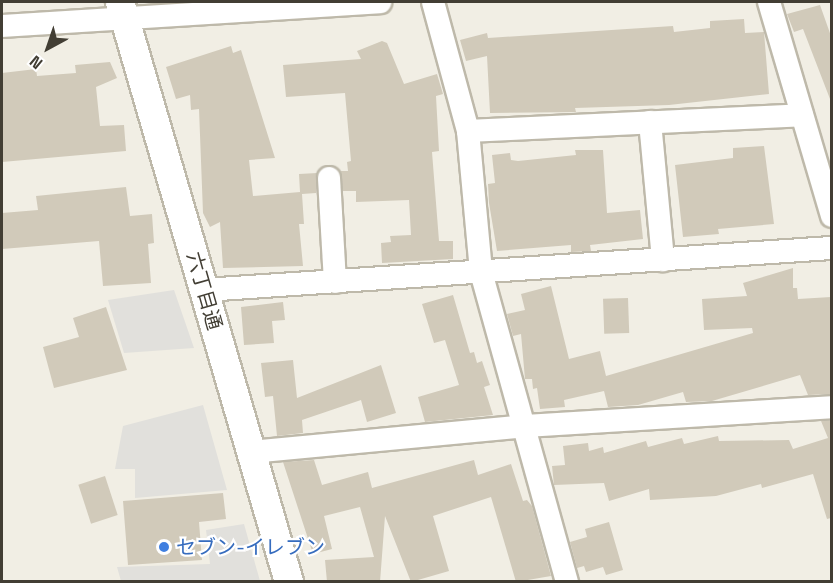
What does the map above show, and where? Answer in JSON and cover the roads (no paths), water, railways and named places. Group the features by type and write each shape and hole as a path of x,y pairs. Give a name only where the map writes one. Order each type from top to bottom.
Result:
{"street":[{"path":"2,26 122,10 380,2"},
{"path":"433,2 468,131 481,272 567,582"},
{"path":"769,2 831,216"},
{"name":"六丁目通","path":"122,10 289,582"},
{"path":"468,131 802,115"},
{"path":"650,122 663,260"},
{"path":"329,178 335,282"},
{"path":"204,290 831,249"},
{"path":"251,452 524,426 831,407"}],"place":[{"name":"セブン-イレブン","path":"164,547"}]}
